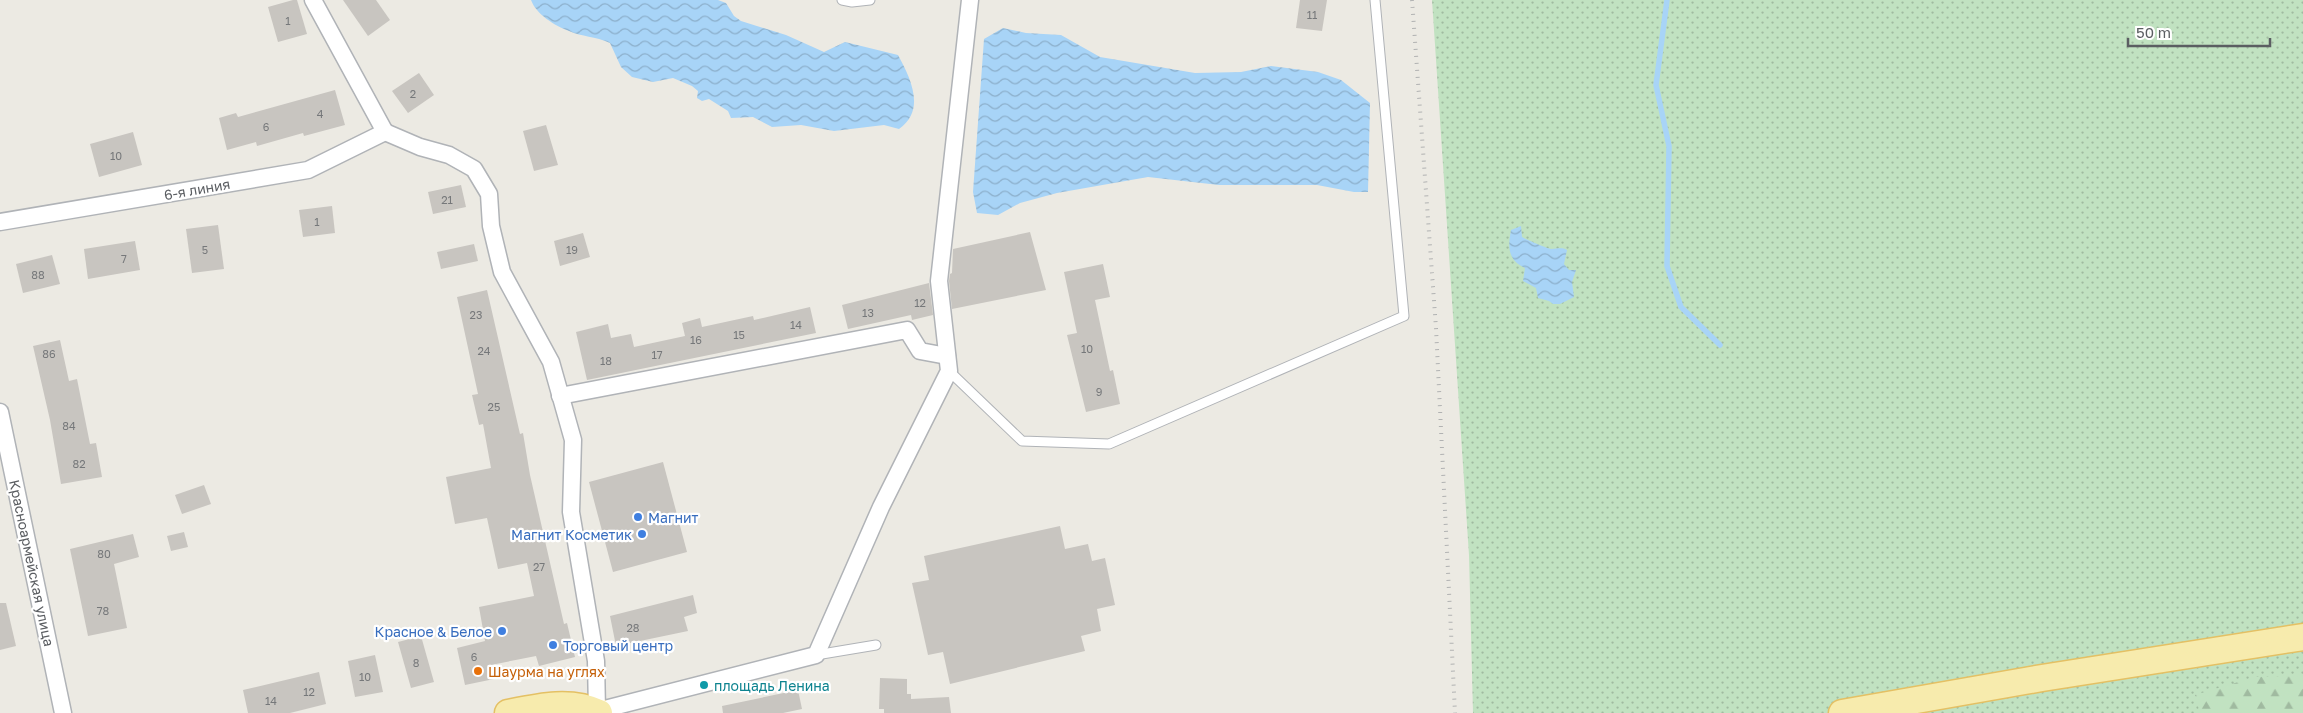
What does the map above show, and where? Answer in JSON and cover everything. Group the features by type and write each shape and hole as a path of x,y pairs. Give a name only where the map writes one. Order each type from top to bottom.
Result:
{"main road":[{"path":"1842,713 2042,678 2303,637"},
{"path":"508,713 542,706 569,706 598,712"}],"street":[{"path":"313,0 385,132 420,147 449,155 474,169 489,194 491,226 502,272 551,362 573,440 571,512 596,660 598,712 816,655 881,507 948,364 939,282 970,0"},
{"name":"6-я линия","path":"0,222 308,170 385,132"},
{"path":"560,396 907,330 920,351 948,364"},
{"name":"Красноармейская улица","path":"0,412 63,713"}],"lane":[{"path":"842,0 852,2 870,0"},
{"path":"948,364 1022,441 1109,444 1404,316 1376,0"},
{"path":"816,655 876,645"}],"green space":[{"path":"1432,0 2303,0 2303,713 1473,713 1469,555"},
{"path":"2303,676 2303,713 2200,713 2195,695 2255,677"}],"water":[{"path":"531,0 718,0 726,3 734,16 741,21 786,35 824,52 845,42 898,55 911,84 914,104 912,113 899,129 884,125 834,131 801,125 772,127 753,117 731,118 728,111 709,99 702,101 697,98 698,91 692,86 673,78 653,82 632,77 621,67 610,43 574,33 558,26 542,15"},
{"path":"1003,28 1026,33 1061,35 1100,57 1195,73 1241,72 1271,66 1318,72 1341,80 1370,103 1368,192 1354,192 1317,185 1219,185 1148,177 1057,193 1020,203 998,215 977,213 973,192 984,39"},
{"path":"1521,226 1522,237 1549,249 1561,248 1567,250 1564,264 1569,270 1576,270 1572,282 1574,297 1560,304 1553,304 1538,298 1536,288 1523,281 1525,268 1515,261 1509,247 1511,230"}],"building":[{"path":"297,0 307,34 278,42 268,7"},
{"path":"343,0 376,0 390,20 368,36"},
{"path":"1300,0 1327,0 1322,31 1296,28"},
{"path":"419,73 434,95 408,113 392,91"},
{"path":"335,90 345,125 304,136 303,133 257,146 256,142 227,150 219,118 236,113 238,117"},
{"path":"546,125 558,165 534,171 523,131"},
{"path":"133,132 142,165 99,177 90,144"},
{"path":"461,185 466,207 433,214 428,192"},
{"path":"332,206 335,233 303,237 299,210"},
{"path":"218,225 224,269 192,273 186,229"},
{"path":"1030,232 1046,290 952,309 949,281 950,274 952,273 953,249"},
{"path":"583,233 590,257 560,266 554,241"},
{"path":"135,241 140,270 88,279 84,249"},
{"path":"474,244 478,261 441,269 437,252"},
{"path":"52,255 60,284 23,293 16,264"},
{"path":"1103,264 1110,297 1095,300 1110,371 1113,370 1120,404 1086,412 1067,335 1077,333 1064,272"},
{"path":"929,283 933,315 912,320 911,315 848,329 842,305"},
{"path":"487,290 520,434 523,433 530,475 564,624 567,623 575,657 539,666 536,656 491,665 494,679 465,685 457,648 485,641 479,607 534,596 527,563 498,569 487,518 455,524 446,477 491,468 483,424 479,425 472,395 478,394 457,297"},
{"path":"810,307 816,333 587,380 576,332 608,324 611,338 631,334 634,347 685,336 682,323 700,318 702,327 753,316 754,320"},
{"path":"60,340 69,381 77,379 90,444 96,443 102,477 61,484 50,420 33,346"},
{"name":"Магнит","path":"663,462 687,552 613,572 589,482"},
{"path":"204,485 211,504 182,514 175,495"},
{"path":"1060,526 1065,549 1088,544 1092,561 1105,558 1115,605 1097,609 1101,631 1081,636 1085,651 950,684 943,652 928,655 912,583 929,580 924,556"},
{"path":"184,532 188,547 171,551 167,536"},
{"path":"133,534 139,557 114,564 127,628 88,636 70,549"},
{"path":"693,595 697,613 684,617 688,631 616,646 610,616"},
{"path":"0,603 6,603 16,646 0,650"},
{"path":"421,636 434,682 411,688 398,642"},
{"path":"375,655 383,692 355,697 348,661"},
{"path":"319,672 326,704 290,713 248,713 243,690"},
{"path":"880,678 907,679 907,694 911,694 911,699 949,697 951,713 884,713 884,709 879,709"},
{"path":"798,690 802,709 783,713 723,713 722,706"}],"waterway":[{"path":"1667,0 1656,85 1669,146 1667,266 1681,307 1720,345"}],"railway":[{"path":"1412,0 1436,328 1455,713"}],"place":[{"name":"Магнит","path":"638,517"},
{"name":"Магнит Косметик","path":"642,534"},
{"name":"Красное & Белое","path":"502,631"},
{"name":"Торговый центр","path":"553,645"},
{"name":"Шаурма на углях","path":"478,671"},
{"name":"площадь Ленина","path":"704,685"}]}
